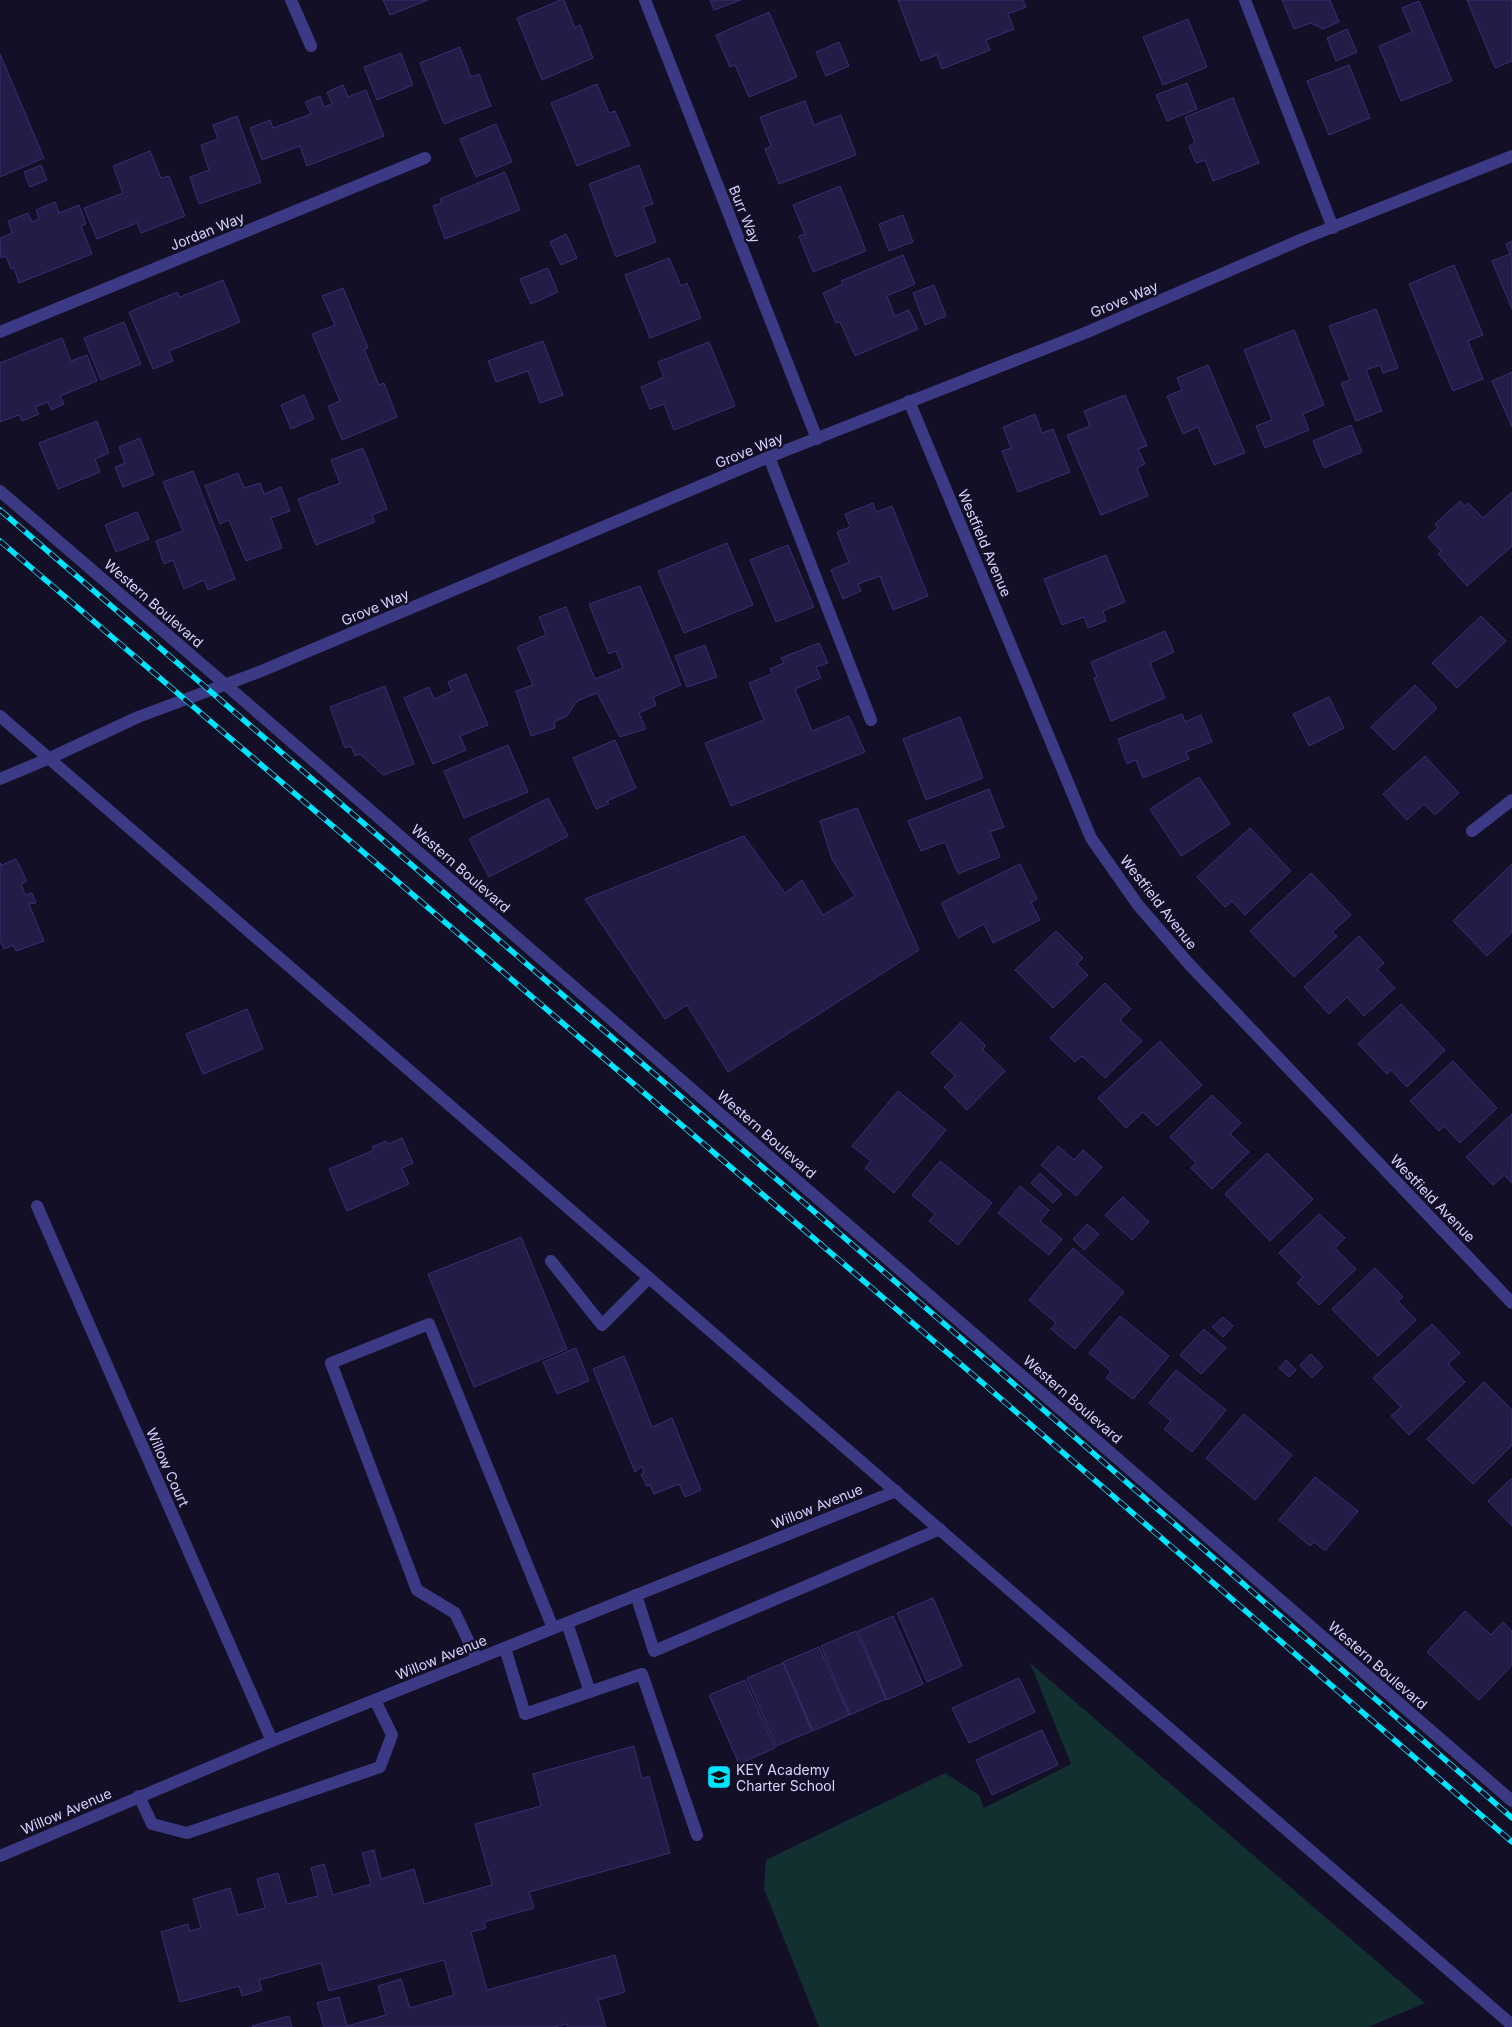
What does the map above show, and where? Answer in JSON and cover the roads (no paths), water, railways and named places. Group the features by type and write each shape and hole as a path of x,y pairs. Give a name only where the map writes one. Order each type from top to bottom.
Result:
{"street":[{"path":"291,0 312,46"},
{"name":"Burr Way","path":"644,0 817,439"},
{"path":"1245,0 1333,228"},
{"name":"Grove Way","path":"0,779 138,717 226,685 769,457 1085,333 1305,238 1512,156"},
{"name":"Jordan Way","path":"0,332 425,158"},
{"name":"Westfield Avenue","path":"909,401 1091,838 1138,905 1189,964 1512,1303"},
{"path":"769,457 871,720"},
{"name":"Western Boulevard","path":"0,491 1512,1801"},
{"path":"0,716 1512,2024"},
{"path":"1472,831 1512,800"},
{"name":"Willow Court","path":"37,1206 272,1741"},
{"path":"551,1261 602,1325 649,1278"},
{"path":"477,1659 454,1613 417,1590 331,1363 429,1324 553,1628"},
{"name":"Willow Avenue","path":"0,1856 272,1741 896,1491"},
{"path":"636,1595 654,1651 940,1529"},
{"path":"567,1623 590,1692"},
{"path":"505,1648 525,1714 642,1674 697,1836"},
{"path":"139,1796 152,1824 187,1833 380,1767 392,1735 374,1700"}],"railway":[{"path":"0,510 999,1371 1512,1818"},
{"path":"0,541 985,1385 1512,1842"}],"place":[{"name":"KEY Academy Charter School","path":"719,1777"}]}
